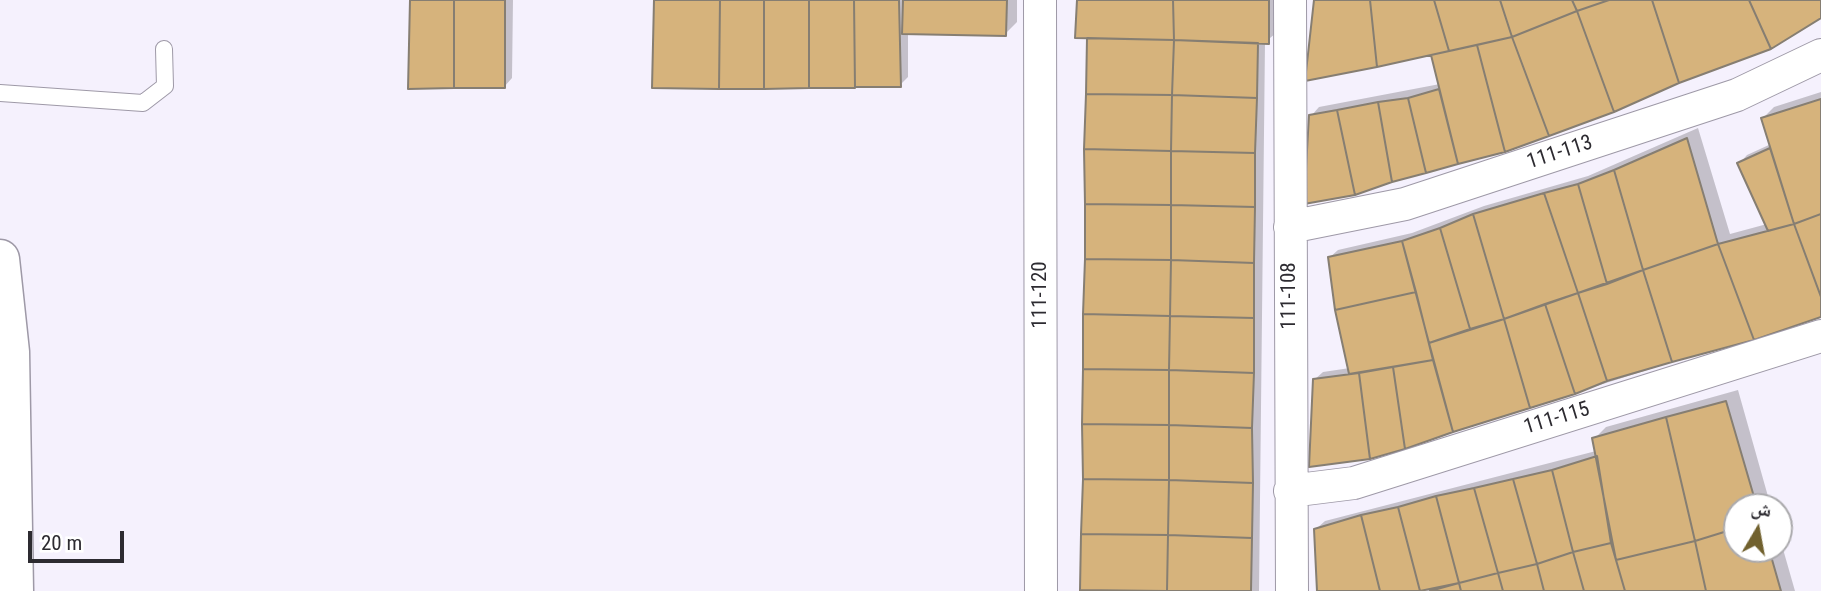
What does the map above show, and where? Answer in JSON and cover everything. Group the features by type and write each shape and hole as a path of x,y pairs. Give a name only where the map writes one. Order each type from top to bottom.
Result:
{"main road":[{"path":"0,258 10,352 14,591"}],"street":[{"name":"111-120","path":"1041,0 1041,591"},
{"name":"111-108","path":"1290,0 1292,591"},
{"name":"111-113","path":"1290,227 1405,204 1737,95 1821,55"},
{"name":"111-115","path":"1290,491 1354,483 1821,336"}],"lane":[{"path":"0,93 143,103 155,97 165,86 164,49"}],"building":[{"path":"410,0 454,0 454,88 408,89"},
{"path":"454,0 505,0 505,88 454,88"},
{"path":"654,0 720,0 719,89 652,88"},
{"path":"720,0 764,0 764,89 719,89"},
{"path":"764,0 809,0 809,88 764,89"},
{"path":"809,0 854,0 855,88 809,88"},
{"path":"854,0 899,0 901,87 855,87"},
{"path":"903,0 1007,0 1006,36 902,34"},
{"path":"1077,0 1173,0 1174,40 1075,38"},
{"path":"1173,0 1269,0 1269,44 1174,40"},
{"path":"1314,0 1370,0 1377,67 1305,81"},
{"path":"1370,0 1434,0 1449,51 1377,67"},
{"path":"1434,0 1500,0 1512,37 1449,51"},
{"path":"1500,0 1572,0 1577,11 1512,37"},
{"path":"1572,0 1609,0 1577,11"},
{"path":"1609,0 1652,0 1679,83 1614,112 1577,11"},
{"path":"1652,0 1749,0 1771,49 1679,83"},
{"path":"1749,0 1821,0 1821,18 1771,49"},
{"path":"1577,11 1614,112 1549,136 1512,37"},
{"path":"1512,37 1549,136 1505,152 1477,45"},
{"path":"1087,38 1174,40 1172,95 1086,94"},
{"path":"1174,40 1258,43 1257,98 1172,95"},
{"path":"1477,45 1505,152 1458,164 1431,55"},
{"path":"1439,89 1458,164 1426,173 1408,98"},
{"path":"1086,94 1172,95 1171,151 1084,149"},
{"path":"1172,95 1257,98 1255,153 1171,151"},
{"path":"1408,98 1426,173 1392,182 1378,102"},
{"path":"1821,99 1821,214 1794,224 1761,118"},
{"path":"1378,102 1392,182 1355,195 1337,110"},
{"path":"1337,110 1355,195 1304,204 1309,115"},
{"path":"1687,138 1718,244 1643,270 1614,170"},
{"path":"1770,148 1794,224 1768,231 1737,163"},
{"path":"1084,149 1171,151 1171,205 1085,204"},
{"path":"1171,151 1255,153 1255,207 1171,205"},
{"path":"1614,170 1643,270 1607,284 1578,184"},
{"path":"1578,184 1607,284 1578,293 1544,193"},
{"path":"1544,193 1578,293 1504,319 1473,214"},
{"path":"1085,204 1171,205 1171,260 1085,259"},
{"path":"1171,205 1255,207 1254,263 1171,260"},
{"path":"1473,214 1504,319 1470,329 1440,228"},
{"path":"1821,214 1821,297 1794,224"},
{"path":"1794,224 1821,297 1821,317 1754,340 1718,244"},
{"path":"1440,228 1470,329 1429,343 1402,241"},
{"path":"1402,241 1416,292 1335,310 1328,257"},
{"path":"1718,244 1754,340 1672,362 1643,270"},
{"path":"1085,259 1171,260 1170,316 1083,314"},
{"path":"1171,260 1254,263 1254,318 1170,316"},
{"path":"1643,270 1672,362 1607,381 1578,293"},
{"path":"1416,292 1433,360 1349,374 1335,310"},
{"path":"1578,293 1607,381 1575,394 1545,304"},
{"path":"1545,304 1575,394 1530,408 1504,319"},
{"path":"1083,314 1170,316 1169,370 1083,369"},
{"path":"1170,316 1254,318 1254,373 1169,370"},
{"path":"1504,319 1530,408 1453,432 1429,343"},
{"path":"1433,360 1453,432 1405,449 1393,367"},
{"path":"1393,367 1405,449 1370,459 1359,373"},
{"path":"1083,369 1169,370 1169,425 1082,424"},
{"path":"1169,370 1254,373 1252,428 1169,425"},
{"path":"1359,373 1370,459 1309,467 1313,379"},
{"path":"1726,401 1753,493 1723,493 1723,532 1695,541 1666,417"},
{"path":"1666,417 1695,541 1616,560 1592,438"},
{"path":"1082,424 1169,425 1169,480 1083,479"},
{"path":"1169,425 1252,428 1253,483 1169,480"},
{"path":"1597,456 1611,543 1573,552 1552,470"},
{"path":"1552,470 1573,552 1537,564 1513,479"},
{"path":"1083,479 1169,480 1168,535 1081,534"},
{"path":"1513,479 1537,564 1498,573 1474,488"},
{"path":"1169,480 1253,483 1252,538 1168,535"},
{"path":"1474,488 1498,573 1459,583 1436,496"},
{"path":"1436,496 1459,583 1420,591 1398,507"},
{"path":"1398,507 1420,591 1380,591 1361,515"},
{"path":"1361,515 1380,591 1317,591 1314,529"},
{"path":"1723,532 1723,563 1773,563 1781,591 1706,591 1695,541"},
{"path":"1081,534 1168,535 1167,591 1080,590"},
{"path":"1168,535 1252,538 1251,591 1167,591"},
{"path":"1695,541 1706,591 1625,591 1616,560"},
{"path":"1611,543 1625,591 1584,591 1573,552"},
{"path":"1573,552 1584,591 1544,591 1537,564"},
{"path":"1537,564 1544,591 1503,591 1498,573"},
{"path":"1498,573 1503,591 1461,591 1459,583"},
{"path":"1459,583 1461,591 1430,591"},
{"path":"1080,590 1167,591 1080,591"}]}
